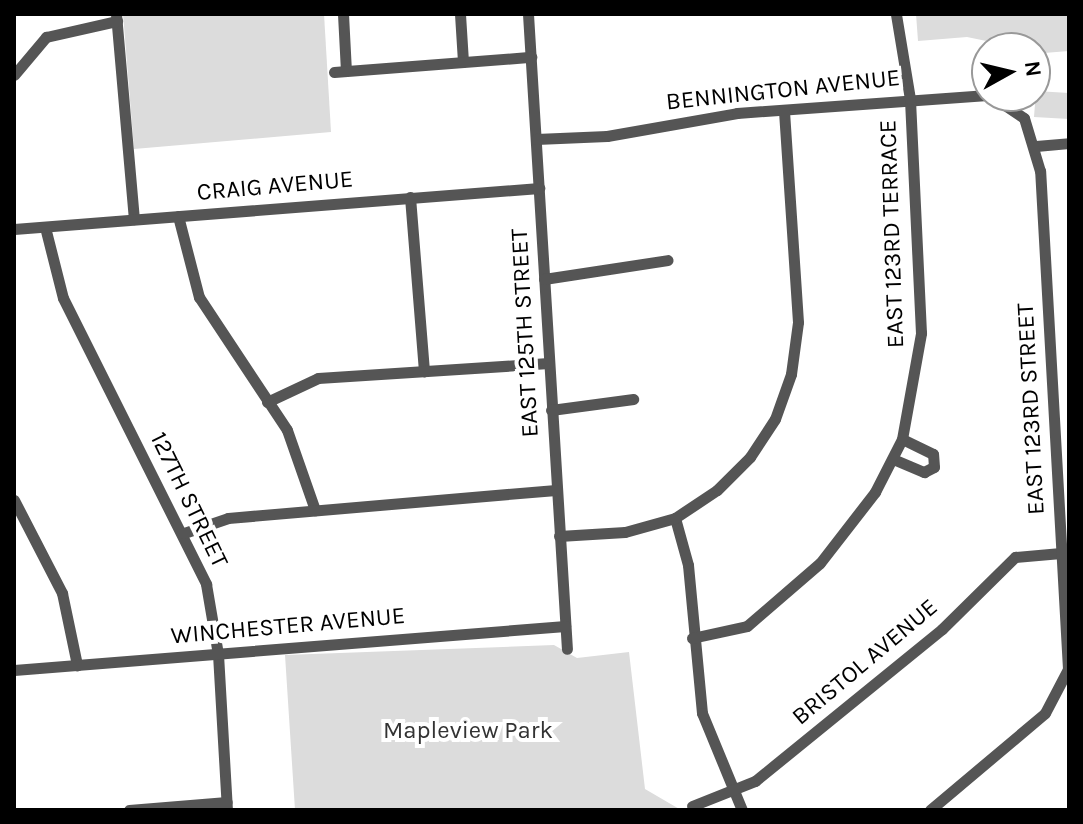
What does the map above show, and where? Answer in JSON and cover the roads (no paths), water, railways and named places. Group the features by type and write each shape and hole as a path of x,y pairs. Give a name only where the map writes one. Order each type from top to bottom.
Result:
{"street":[{"path":"343,14 340,71 531,57"},
{"path":"460,14 463,62"},
{"name":"EAST 125TH STREET","path":"528,14 567,649"},
{"name":"EAST 123RD TERRACE","path":"692,638 731,633 765,614 848,532 902,439 921,333 910,99 896,14"},
{"path":"14,75 17,59 60,30 116,17 134,219"},
{"name":"BENNINGTON AVENUE","path":"536,139 784,110 971,96"},
{"path":"559,536 625,532 675,518 717,490 750,457 775,419 791,374 798,322 784,110"},
{"name":"BENNINGTON AVENUE","path":"1015,112 1024,118 1036,146"},
{"path":"1036,146 1069,143"},
{"name":"EAST 123RD STREET","path":"1036,146 1068,669"},
{"name":"CRAIG AVENUE","path":"14,229 539,188"},
{"path":"410,197 424,371"},
{"path":"178,216 199,297 297,451 315,510"},
{"name":"127TH STREET","path":"45,227 63,298 184,533 206,584 218,654 227,806"},
{"path":"544,279 668,260"},
{"path":"267,402 318,378 549,363"},
{"path":"551,410 633,399"},
{"path":"893,459 924,472 934,467 933,454 902,439"},
{"path":"184,533 228,518 556,490"},
{"path":"14,500 62,593 77,665"},
{"path":"675,518 688,565 692,638 702,713 742,810"},
{"name":"BRISTOL AVENUE","path":"692,806 734,793 942,629 1015,557 1061,553"},
{"name":"WINCHESTER AVENUE","path":"14,670 565,626"},
{"path":"930,810 1045,713 1068,669"},
{"path":"129,810 227,806"}],"park label":[{"name":"Mapleview Park","path":"468,731"}]}
